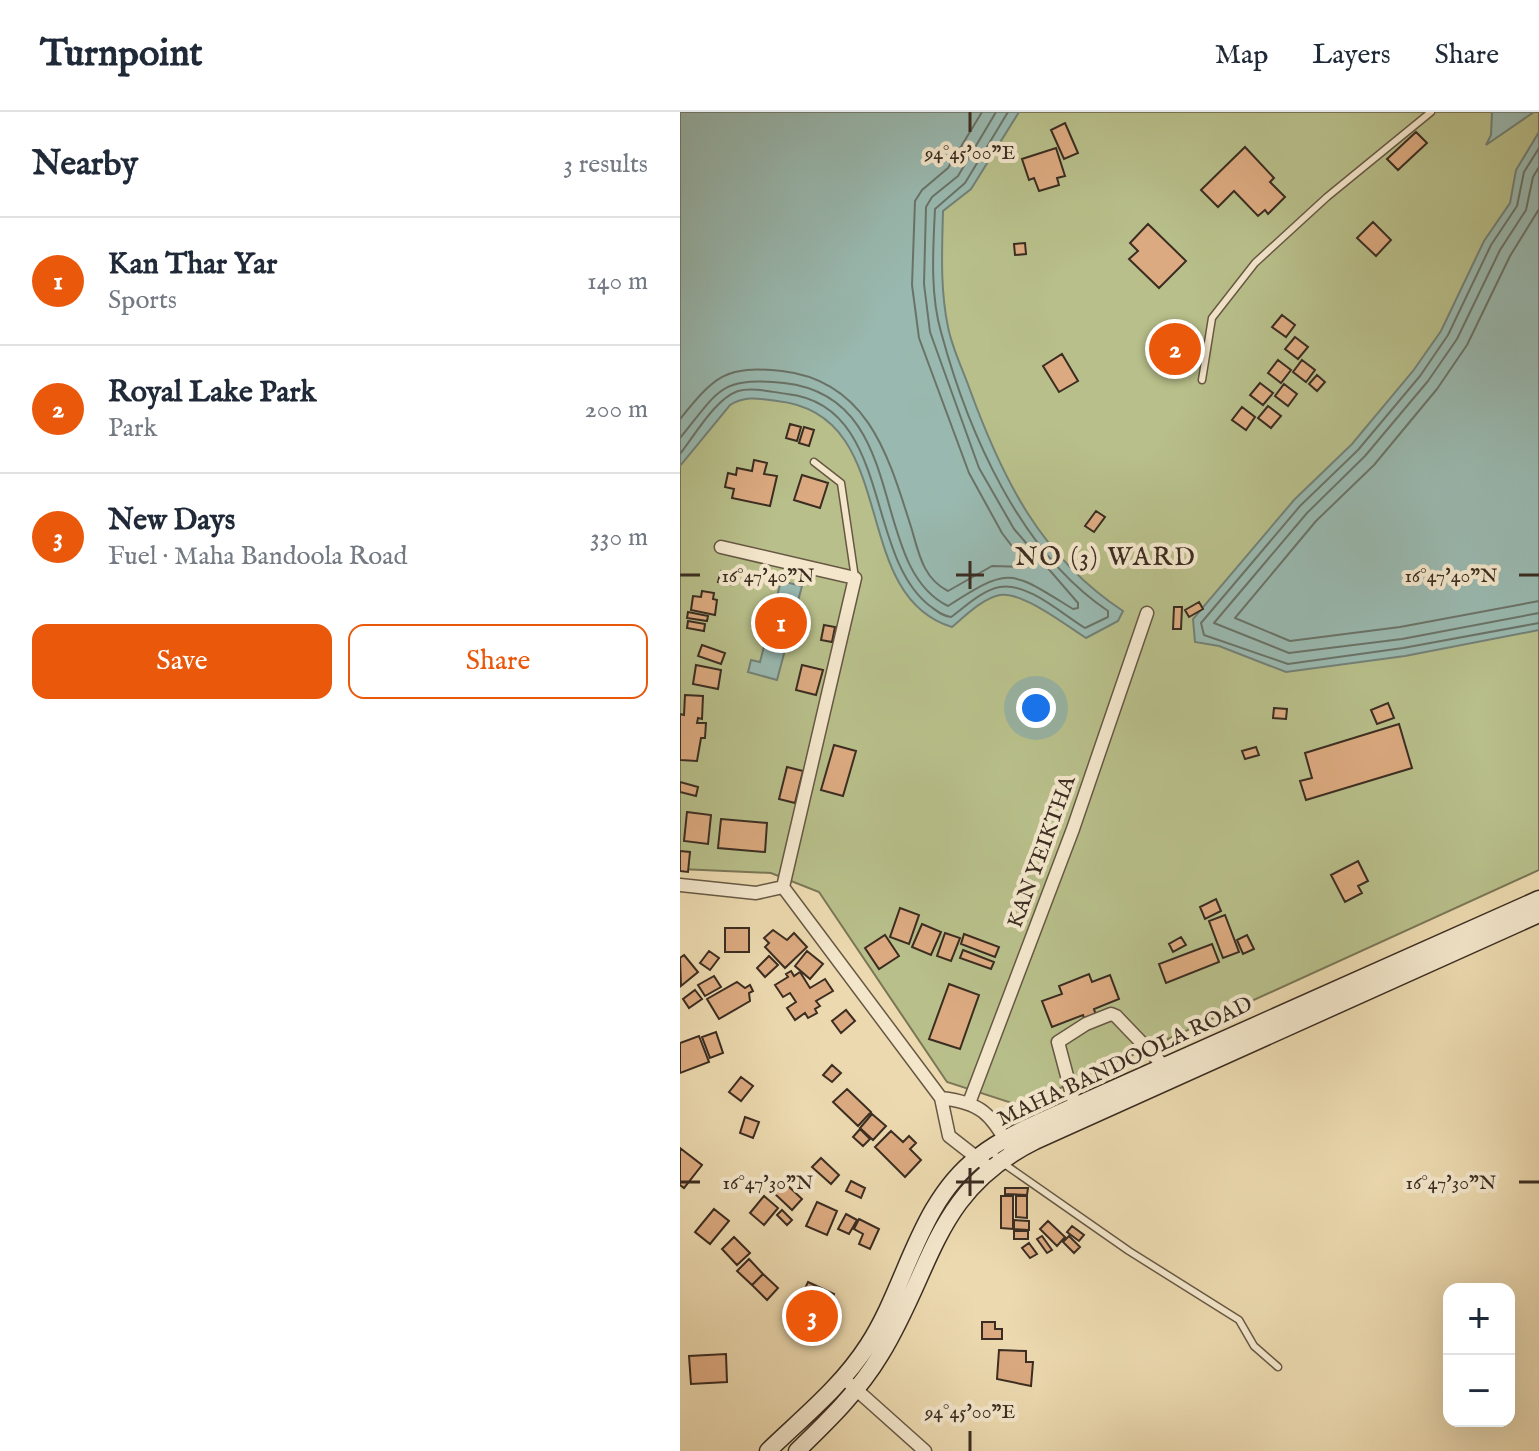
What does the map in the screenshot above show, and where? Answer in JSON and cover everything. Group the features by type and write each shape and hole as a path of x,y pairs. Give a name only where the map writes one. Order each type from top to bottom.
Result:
{"main road":[{"name":"MAHA BANDOOLA ROAD","path":"797,1451 851,1384 942,1195 996,1154 1075,1106 1539,899"},
{"name":"MAHA BANDOOLA ROAD","path":"996,1154 1539,914"},
{"name":"MAHA BANDOOLA ROAD","path":"768,1451 851,1384"}],"street":[{"path":"721,547 855,578 783,887 941,1098 949,1136 996,1154 993,1118 969,1103 941,1098"},
{"name":"KAN YEIKTHA","path":"969,1103 1073,829 1147,613"},
{"path":"680,885 756,893 783,887"},
{"path":"1075,1106 1058,1042 1086,1024 1111,1014 1116,1016 1164,1066"},
{"path":"851,1384 925,1451"}],"lane":[{"path":"1202,380 1212,318 1255,263 1327,197 1431,112"},
{"path":"814,462 841,483 846,498 855,578"},
{"path":"996,1154 1129,1251 1239,1320 1254,1346 1278,1367"}],"green space":[{"path":"680,112 1539,112 1539,870 1021,1106 947,1082 819,892 771,873 680,869"}],"water":[{"path":"680,112 1019,112 971,189 943,211 945,313 955,351 1011,485 1047,541 1069,566 1094,590 1123,611 1118,621 1086,638 1044,610 1009,595 987,600 952,627 919,609 898,580 883,545 860,470 843,437 816,413 777,401 753,398 736,402 730,405 680,466"},
{"path":"1492,112 1534,112 1486,145 1491,135"},
{"path":"1539,132 1539,630 1405,656 1286,672 1219,646 1195,642 1193,619 1294,500 1352,444 1413,371 1441,331 1484,241 1510,203 1516,170"},
{"path":"781,581 802,586 777,680 748,672 751,660 760,662"}],"building":[{"path":"1065,123 1078,153 1064,159 1051,130"},
{"path":"1416,132 1427,143 1398,170 1387,159"},
{"path":"1245,147 1274,178 1270,182 1285,197 1268,214 1265,210 1258,216 1234,191 1218,207 1201,190"},
{"path":"1056,148 1065,176 1057,178 1059,185 1039,191 1034,178 1029,180 1022,159"},
{"path":"1373,222 1391,240 1376,256 1357,238"},
{"path":"1148,224 1186,261 1159,288 1129,259 1138,251 1130,243"},
{"path":"1025,243 1026,254 1015,255 1014,244"},
{"path":"1282,315 1295,325 1286,337 1272,327"},
{"path":"1295,337 1308,347 1298,359 1285,349"},
{"path":"1062,354 1078,381 1059,392 1043,366"},
{"path":"1278,360 1291,370 1281,383 1268,373"},
{"path":"1302,360 1315,370 1306,382 1293,372"},
{"path":"1317,375 1325,382 1317,391 1309,384"},
{"path":"1260,383 1273,393 1263,405 1250,395"},
{"path":"1284,384 1297,394 1288,406 1275,396"},
{"path":"1268,406 1281,416 1271,428 1258,418"},
{"path":"1242,407 1255,417 1246,430 1232,420"},
{"path":"790,424 801,427 797,441 786,438"},
{"path":"804,427 814,430 809,446 799,443"},
{"path":"754,460 767,463 764,474 777,476 770,506 732,498 734,489 725,487 728,473 736,475 737,468 752,471"},
{"path":"802,475 828,483 820,508 794,500"},
{"path":"1096,511 1105,517 1094,532 1085,526"},
{"path":"721,571 735,574 732,585 718,582"},
{"path":"702,591 714,593 713,599 717,600 715,615 691,610 693,596 701,597"},
{"path":"1199,602 1203,609 1189,617 1185,610"},
{"path":"1174,607 1182,607 1181,629 1173,629"},
{"path":"688,612 708,616 707,621 687,618"},
{"path":"688,621 705,624 704,631 687,628"},
{"path":"824,625 835,627 832,642 821,640"},
{"path":"702,645 725,653 721,664 698,656"},
{"path":"696,665 721,670 718,689 693,684"},
{"path":"802,665 823,670 816,695 796,690"},
{"path":"685,695 703,696 702,719 698,718 697,723 706,723 705,738 701,738 697,761 680,760 680,714 684,715"},
{"path":"1388,703 1394,718 1377,724 1371,710"},
{"path":"1274,708 1287,709 1286,719 1273,718"},
{"path":"1399,724 1412,768 1306,800 1300,781 1312,778 1305,753"},
{"path":"834,745 856,751 843,796 821,790"},
{"path":"1256,747 1259,755 1245,759 1242,751"},
{"path":"787,767 803,771 795,803 779,799"},
{"path":"680,782 698,787 696,796 680,792"},
{"path":"687,812 711,815 708,844 684,841"},
{"path":"721,819 767,823 765,852 718,848"},
{"path":"680,851 690,852 688,872 680,871"},
{"path":"1358,861 1368,881 1358,886 1362,893 1345,902 1331,875"},
{"path":"1216,899 1221,911 1205,919 1200,907"},
{"path":"900,908 919,915 909,944 890,937"},
{"path":"1225,915 1239,952 1223,958 1209,921"},
{"path":"922,924 941,932 931,955 912,947"},
{"path":"725,928 749,928 749,952 725,952"},
{"path":"773,930 787,940 794,933 807,947 785,968 765,947 769,943 764,938"},
{"path":"945,933 960,938 951,961 937,956"},
{"path":"964,934 999,947 995,957 961,944"},
{"path":"885,935 899,956 879,969 865,948"},
{"path":"1247,935 1254,949 1243,954 1237,940"},
{"path":"1181,937 1186,945 1173,952 1169,944"},
{"path":"1212,944 1219,962 1166,983 1159,964"},
{"path":"963,950 994,962 991,969 960,958"},
{"path":"709,951 719,958 710,970 700,963"},
{"path":"807,951 823,964 810,979 795,966"},
{"path":"684,955 698,972 681,986 680,958"},
{"path":"769,956 778,965 765,977 757,968"},
{"path":"791,971 794,976 800,972 810,988 825,979 833,991 816,1001 820,1006 815,1009 817,1013 808,1018 805,1013 795,1020 787,1008 796,1002 790,993 783,997 775,985 788,977 786,974"},
{"path":"1089,974 1092,982 1110,975 1119,999 1094,1009 1097,1019 1086,1023 1083,1015 1052,1027 1042,1001 1062,994 1059,986"},
{"path":"714,976 721,987 705,996 698,985"},
{"path":"737,982 745,988 750,985 753,991 749,993 750,1001 719,1019 707,999"},
{"path":"949,984 979,995 960,1049 929,1039"},
{"path":"695,990 702,999 689,1008 683,999"},
{"path":"846,1010 855,1021 841,1033 832,1021"},
{"path":"716,1032 723,1053 710,1058 702,1037"},
{"path":"699,1036 709,1062 680,1073 680,1043"},
{"path":"832,1065 841,1073 832,1082 823,1075"},
{"path":"741,1077 753,1086 741,1101 729,1092"},
{"path":"847,1089 871,1112 858,1126 833,1102"},
{"path":"872,1114 886,1126 873,1140 860,1128"},
{"path":"745,1117 759,1122 753,1138 740,1133"},
{"path":"860,1129 870,1139 863,1146 853,1137"},
{"path":"891,1131 903,1142 909,1136 916,1143 910,1149 921,1160 905,1177 875,1147"},
{"path":"680,1148 702,1165 684,1188 680,1185"},
{"path":"821,1158 839,1175 831,1184 812,1167"},
{"path":"851,1181 865,1188 861,1198 846,1191"},
{"path":"785,1183 802,1199 792,1210 775,1194"},
{"path":"1005,1188 1028,1188 1027,1195 1005,1194"},
{"path":"764,1196 778,1208 764,1225 750,1213"},
{"path":"1001,1196 1013,1196 1013,1229 1001,1228"},
{"path":"1016,1196 1027,1196 1027,1218 1016,1217"},
{"path":"817,1202 837,1211 827,1235 806,1226"},
{"path":"714,1209 729,1221 710,1244 695,1232"},
{"path":"782,1210 792,1220 787,1225 777,1215"},
{"path":"846,1214 857,1220 849,1234 838,1229"},
{"path":"859,1219 879,1229 870,1249 859,1244 863,1234 854,1229"},
{"path":"1014,1220 1029,1221 1029,1230 1014,1229"},
{"path":"1048,1221 1065,1237 1057,1246 1040,1229"},
{"path":"1072,1226 1084,1235 1079,1241 1067,1232"},
{"path":"1014,1231 1028,1231 1028,1239 1014,1239"},
{"path":"1042,1236 1052,1250 1047,1253 1037,1239"},
{"path":"1069,1236 1080,1247 1074,1253 1063,1242"},
{"path":"734,1237 750,1253 737,1265 722,1249"},
{"path":"1029,1243 1037,1254 1030,1258 1022,1248"},
{"path":"749,1259 763,1274 752,1285 737,1271"},
{"path":"763,1274 778,1288 767,1300 752,1285"},
{"path":"808,1282 834,1294 825,1312 799,1301"},
{"path":"982,1322 995,1322 995,1329 1002,1329 1002,1339 982,1339"},
{"path":"999,1350 1026,1351 1026,1362 1033,1362 1031,1386 997,1379"},
{"path":"726,1354 727,1382 691,1384 689,1356"}],"place":[{"name":"Royal Lake Park","path":"1175,349"},
{"name":"Kan Thar Yar","path":"781,623"},
{"name":"New Days","path":"812,1316"}],"district":[{"name":"NO (3) WARD","path":"1106,557"}]}
